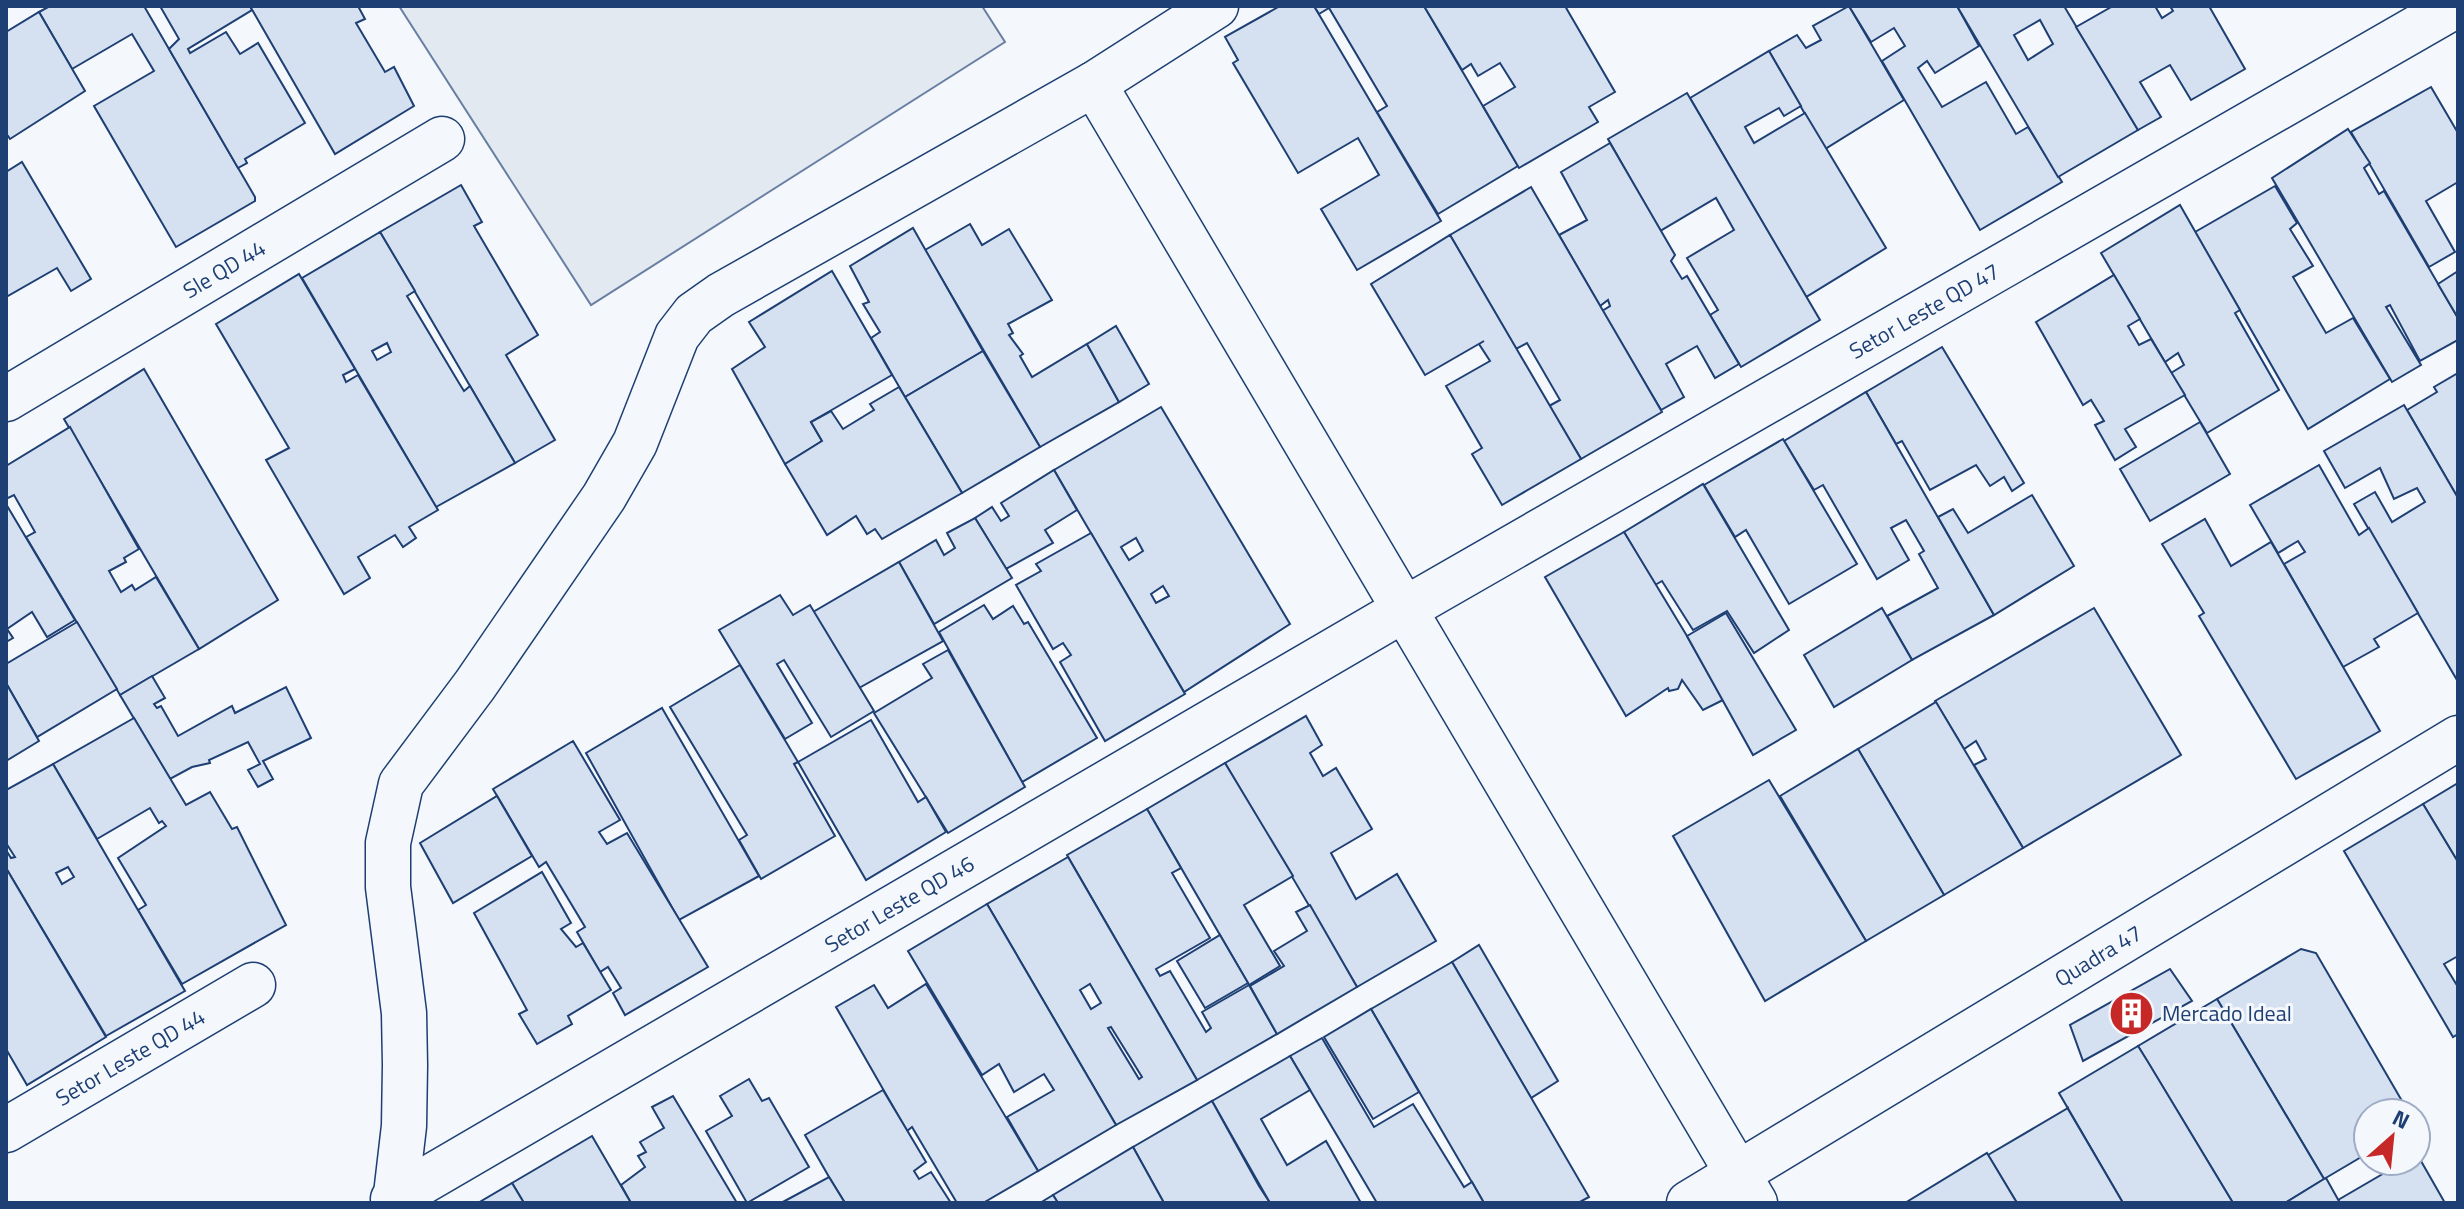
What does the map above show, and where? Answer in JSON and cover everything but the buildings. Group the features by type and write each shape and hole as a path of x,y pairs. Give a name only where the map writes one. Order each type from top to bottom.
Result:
{"street":[{"path":"394,1201 404,1126 405,1065 404,1013 388,887 388,843 401,784 475,685 604,497 635,443 677,336 694,314 721,295 1094,84 1216,6"},
{"name":"Setor Leste QD 47","path":"1405,609 2452,20"},
{"path":"1094,84 1747,1189"},
{"name":"Sle QD 44","path":"6,399 442,139"},
{"name":"Setor Leste QD 46","path":"394,1201 1405,609"},
{"name":"Quadra 47","path":"1689,1203 1747,1189 2458,738"},
{"name":"Setor Leste QD 44","path":"6,1130 253,985"}],"shaded area":[{"path":"399,6 982,6 1005,42 591,305"}],"place":[{"name":"Mercado Ideal","path":"2131,1013"}]}
